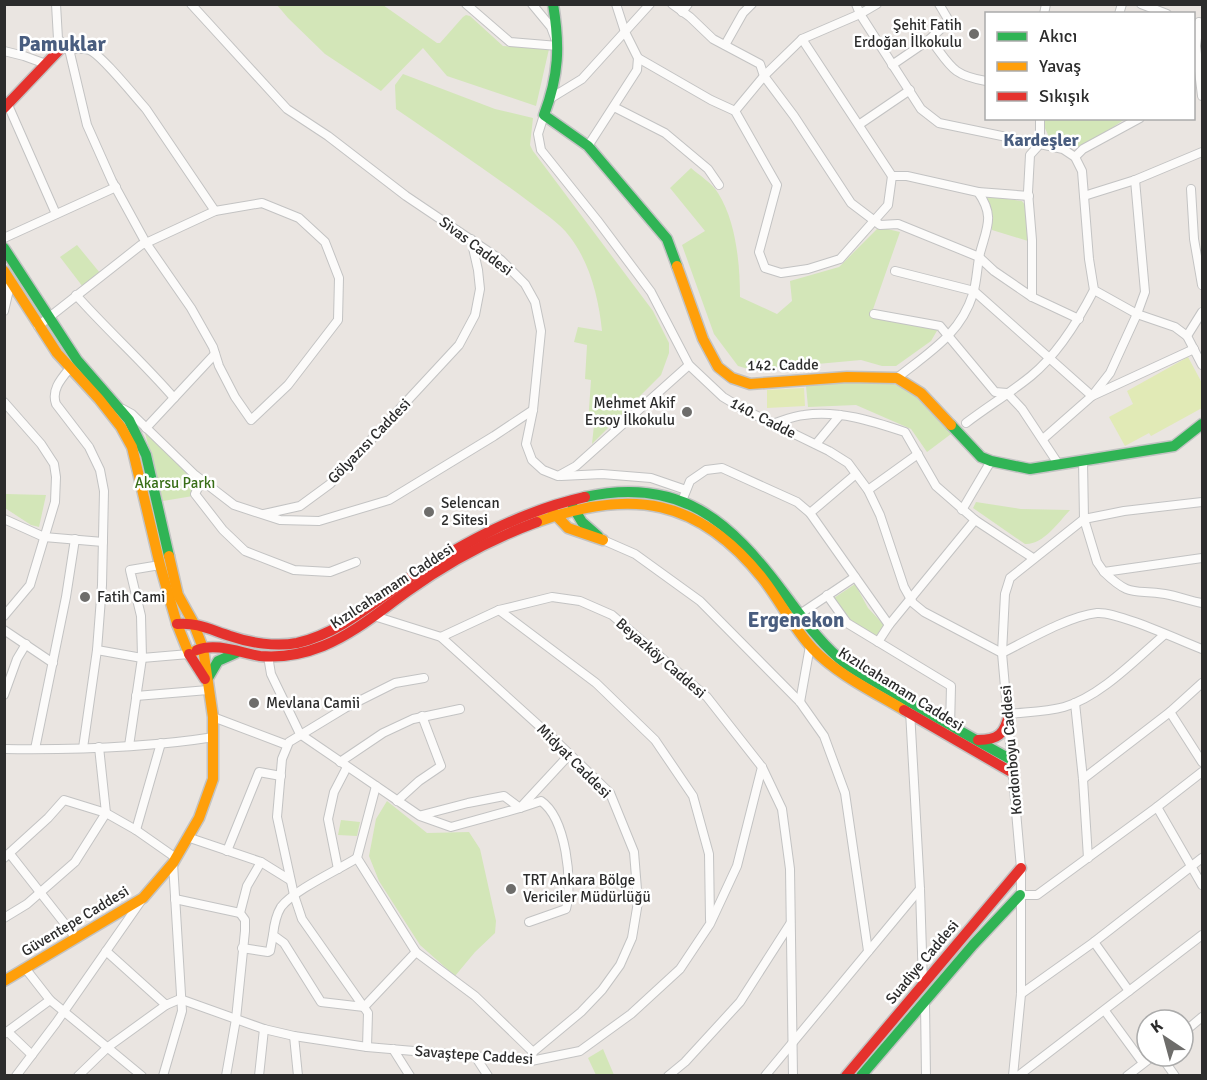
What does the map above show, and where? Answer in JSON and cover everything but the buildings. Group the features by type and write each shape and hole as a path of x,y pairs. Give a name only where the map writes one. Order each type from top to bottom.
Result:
{"main road":[{"path":"544,115 556,82 559,59 552,4"},
{"path":"6,106 46,64 67,47"},
{"name":"142. Cadde","path":"544,115 588,146 667,239 703,339 718,367 732,378 750,384 847,377 897,378"},
{"path":"4,248 77,360 129,420 146,455 178,595 193,622 177,624"},
{"path":"8,276 38,326 113,418 132,447 160,565 177,624 189,654 208,686"},
{"path":"897,378 921,393 974,451 991,461 1030,469 1174,446 1203,424"},
{"name":"Kızılcahamam Caddesi","path":"203,648 219,648 238,653 268,656 310,650 330,643 374,616 380,605 417,574 493,530 550,505 628,491 682,501 716,518 765,565 813,631 828,649 846,664 1012,760"},
{"path":"570,500 590,531 603,540"},
{"name":"Kızılcahamam Caddesi","path":"193,622 237,639 267,643 295,643 328,633 490,543 527,526 575,511 604,505 622,502 645,503 701,521 736,549 764,579 810,646 834,667 910,715 1013,772"},
{"path":"550,505 555,517 567,528 579,534 603,540"},
{"path":"590,531 590,518 604,505"},
{"path":"527,526 567,528"},
{"name":"Güventepe Caddesi","path":"4,981 143,898 174,861 199,818 213,779 214,737 203,648 193,622"},
{"path":"810,646 813,631"},
{"path":"189,654 203,648"},
{"path":"208,686 212,668 218,660 238,653"},
{"path":"975,740 989,741 999,737 1006,731 1008,714"},
{"name":"Suadiye Caddesi","path":"846,1076 1021,868"},
{"name":"Suadiye Caddesi","path":"861,1076 973,945 1020,895"}],"street":[{"path":"38,326 146,243 215,211 262,203 298,218 325,242 339,278 338,320 288,385 251,420 235,397 191,308 146,243 116,187 87,124 67,47 58,39 56,4"},
{"name":"Sivas Caddesi","path":"191,4 287,109 328,136 406,196 501,260 525,284 535,302 542,331 533,410 526,444 532,460 543,470 558,476"},
{"path":"466,4 510,42 558,46 550,27 532,4"},
{"path":"616,4 625,32 639,58 711,100 735,111 777,185 759,252 765,268 781,273 808,269 840,259 888,205 892,176 860,124 802,39"},
{"path":"551,98 582,79 650,4"},
{"path":"672,4 690,17 712,39 760,64 764,76 794,116 851,203 880,225 898,224 979,257 994,271 1032,297 1079,319"},
{"path":"682,12 688,4"},
{"path":"725,45 743,13 752,4"},
{"path":"856,4 860,14 921,109 939,123 1063,149 1075,157 1082,171 1089,259 1094,290 1079,319 1048,359 1031,376 966,423"},
{"path":"735,111 764,76 802,39 860,14 877,4"},
{"path":"892,65 930,39 949,21 939,4"},
{"path":"1141,4 1162,12"},
{"path":"1198,22 1196,46 1203,97"},
{"path":"930,39 955,71 965,77 985,81"},
{"path":"67,47 90,50 134,95 146,109 215,211"},
{"path":"4,51 46,64"},
{"path":"588,146 637,70 639,58"},
{"path":"860,124 910,90"},
{"path":"6,106 56,214"},
{"path":"614,107 665,133 708,169 719,185"},
{"name":"140. Cadde","path":"544,115 538,135 541,150 651,292 689,365 723,397 772,424 816,444 848,463 868,490 880,515 910,599"},
{"path":"1032,297 1030,155 1040,144 1041,120"},
{"path":"1075,157 1134,120"},
{"path":"1083,196 1135,180 1203,152"},
{"path":"892,176 907,176 978,192 1029,196"},
{"path":"1043,438 1092,396 1110,373 1145,292 1135,180"},
{"path":"4,238 116,187"},
{"path":"1191,189 1203,285"},
{"path":"897,378 949,336 964,317 974,291 979,257 989,217 987,206 978,192"},
{"name":"Gölyazısı Caddesi","path":"119,406 132,414 202,480 234,505 263,514 300,506 330,484 459,345 475,315 480,288 471,240"},
{"path":"896,271 974,291 1092,396"},
{"path":"4,311 8,276"},
{"path":"1094,290 1137,314 1175,327 1187,336 1203,365"},
{"path":"76,296 174,398"},
{"path":"1187,336 1203,312"},
{"path":"874,314 940,326 995,392 1007,393 1022,409 1059,465"},
{"path":"1092,396 1194,349"},
{"path":"146,428 215,354"},
{"path":"558,476 576,466 689,365"},
{"path":"70,368 58,383 53,397 89,447 100,470 104,491 97,650 83,748"},
{"path":"4,402 41,444 54,464 56,477 55,502 30,585 4,616"},
{"path":"263,514 280,520 319,521 389,500 533,410"},
{"path":"772,424 804,415 858,416 905,432 936,486 975,520 1033,558"},
{"path":"816,444 840,415"},
{"path":"868,490 918,454"},
{"path":"962,510 991,461"},
{"path":"1083,461 1084,519 1097,561 1104,572 1125,590 1165,594 1203,603"},
{"path":"682,501 690,482 706,470 722,468 797,502 810,513 889,625"},
{"path":"558,476 602,474 651,478 686,490"},
{"path":"810,513 856,474"},
{"path":"202,480 195,494 224,530 245,551 294,570 330,572 356,562"},
{"path":"1084,519 1124,511 1203,502"},
{"path":"4,519 44,537 103,542"},
{"name":"Kordonboyu Caddesi","path":"1013,1076 1021,994 1021,868 1002,652 1005,594 1010,578 1084,519"},
{"path":"878,642 889,625 975,520"},
{"path":"35,749 75,539"},
{"path":"603,540 635,554 700,601 800,702 824,736 845,793 868,951"},
{"path":"1104,572 1203,558"},
{"path":"129,746 142,658 141,616 130,570 160,565"},
{"path":"800,614 855,577"},
{"path":"827,596 847,623 951,686 950,738"},
{"name":"Beyazköy Caddesi","path":"441,637 499,610 552,597 580,601 612,615 707,697 762,767 782,808 790,868 793,1076"},
{"path":"910,599 924,612 1002,652 1080,616 1099,613 1116,616 1203,649"},
{"path":"499,610 596,683 653,736 693,796 709,854 710,924"},
{"name":"Midyat Caddesi","path":"374,616 441,637 570,754 610,793 634,852 638,902 632,938 620,965 602,990 581,1012 532,1056"},
{"path":"5,632 53,663"},
{"path":"1008,714 1062,708 1075,703 1101,688 1164,634"},
{"path":"4,695 17,659 26,644"},
{"path":"800,702 810,646"},
{"path":"97,650 142,658 189,654"},
{"path":"268,656 271,674 300,734 420,816 452,827 535,802 541,801 548,806 563,842 569,869 569,896 566,909 529,922"},
{"path":"367,1047 368,1012 302,919 294,895 277,817 282,759 287,745 300,734 345,708 395,683 424,678"},
{"path":"1083,779 1170,712 1203,683"},
{"path":"136,696 208,686"},
{"path":"909,701 920,889 926,1076"},
{"path":"1075,703 1088,858"},
{"path":"339,869 328,819 343,765 383,733 413,719 460,709"},
{"path":"1170,712 1203,762"},
{"path":"397,801 418,781 441,766 423,716"},
{"path":"213,717 287,745"},
{"path":"4,749 129,746 214,737"},
{"path":"136,830 161,743"},
{"path":"4,918 27,904 75,862 106,813 99,747"},
{"path":"520,808 570,754"},
{"name":"Savaştepe Caddesi","path":"180,999 264,1029 367,1047 475,1056 532,1056 580,1051 631,1014 680,969 710,924 737,866 762,767"},
{"path":"226,851 259,772 281,776"},
{"path":"1020,895 1037,895 1203,772"},
{"path":"242,948 270,951 275,923 281,908 294,895 357,858 376,786"},
{"path":"420,816 504,796 520,808"},
{"path":"76,938 40,892 7,856 64,800 106,813 136,830 174,861 182,1011 163,1076"},
{"path":"1157,807 1203,885"},
{"path":"187,837 261,862 290,880"},
{"path":"357,858 416,952 476,996 532,1056"},
{"path":"1021,994 1094,942 1203,858"},
{"path":"240,913 247,886 261,862"},
{"path":"765,1076 920,889"},
{"path":"16,1076 65,1011 143,898"},
{"path":"175,899 240,913 245,920 236,1019 225,1076"},
{"path":"668,1076 685,1062 740,1002 790,924"},
{"path":"273,935 284,943 321,1002 364,1007"},
{"path":"1018,1076 1203,935"},
{"path":"1094,942 1130,991"},
{"path":"106,951 166,1005"},
{"path":"364,1007 416,952"},
{"path":"25,968 50,1000 142,1076"},
{"path":"78,1076 108,1047 166,1005 180,999"},
{"path":"32,1055 6,1033 50,1000"},
{"path":"1105,1011 1135,1052"},
{"path":"259,1076 264,1029"},
{"path":"294,1036 298,1076"},
{"path":"393,1049 410,1076"},
{"path":"475,1056 488,1076"}],"green space":[{"path":"277,5 383,5 437,43 440,43 463,17 470,16 503,46 549,49 536,106 447,76 423,48 381,91 325,54"},
{"path":"403,74 495,109 533,118 530,145 533,151 653,311 669,343 669,353 661,375 592,444 594,425 588,423 591,380 585,379 587,345 574,342 578,327 602,331 596,294 583,258 570,237 550,218 396,109 395,85"},
{"path":"1044,120 1124,120 1088,144 1072,148 1049,137"},
{"path":"691,168 715,189 729,216 738,257 740,297 777,314 792,301 790,281 839,267 879,227 900,232 871,315 938,329 931,341 896,366 882,366 861,360 752,370 738,366 714,334 682,245 705,231 670,188"},
{"path":"985,196 1022,201 1025,205 1028,241 992,230 992,211"},
{"path":"77,245 100,273 83,287 60,257"},
{"path":"1188,357 1202,383 1202,408 1151,436 1149,433 1125,446 1109,417 1133,404 1127,391"},
{"path":"860,381 890,382 913,394 951,434 927,452 911,429 856,405 808,407 806,386"},
{"path":"804,388 805,406 767,408 767,390"},
{"name":"Akarsu Parkı","path":"145,433 199,481 193,496 163,501"},
{"path":"6,494 46,495 39,527 31,525 5,508"},
{"path":"976,502 1021,509 1070,510 1044,537 1025,544 973,508"},
{"path":"855,584 868,608 884,625 875,637 850,622 834,598"},
{"path":"387,801 427,833 469,832 480,849 496,921 495,933 455,976 420,945 379,881 369,856 376,819"},
{"path":"341,820 360,822 357,836 338,835"},
{"path":"603,1049 614,1075 596,1075 588,1058"}],"traffic: fast":[{"path":"553,4 557,33 557,60 553,87 544,115 588,146 667,239 677,266"},
{"path":"4,248 77,360 129,420 146,455 169,556"},
{"path":"951,425 981,457 1030,469 1174,446 1202,424"},
{"path":"585,497 619,492 649,493 675,499 700,510 722,525 743,544 820,639 846,664 1012,760"},
{"path":"573,507 582,522 598,536"},
{"path":"208,678 218,661 236,653"},
{"path":"861,1076 973,945 1020,895"}],"traffic: slow":[{"path":"677,266 703,339 718,367 732,378 750,384 847,377 897,378 921,393 951,425"},
{"path":"4,271 57,353 99,399 121,427 132,447 160,565 177,624 189,654 197,650"},
{"path":"537,522 571,511 603,505 633,504 661,507 688,516 714,531 739,552 763,579 806,641 823,658 857,683 904,710"},
{"path":"553,512 568,528 603,540"},
{"path":"4,981 143,898 173,863 199,818 213,779 213,717 203,648 193,622 178,595 169,556"}],"traffic: jam":[{"path":"4,108 64,45"},
{"path":"177,624 198,625 263,644 297,643 343,624 411,577 473,540 539,510 585,497"},
{"path":"197,650 212,647 260,656 284,656 323,646 357,628 454,561 537,522"},
{"path":"189,654 205,679"},
{"path":"904,710 1013,773"},
{"path":"978,740 991,739 1000,734 1009,714"},
{"path":"846,1076 1021,868"}],"place":[{"name":"Şehit Fatih Erdoğan İlkokulu","path":"974,34"},
{"name":"Mehmet Akif Ersoy İlkokulu","path":"687,412"},
{"name":"Selencan 2 Sitesi","path":"429,512"},
{"name":"Fatih Cami","path":"85,597"},
{"name":"Mevlana Camii","path":"254,703"},
{"name":"TRT Ankara Bölge Vericiler Müdürlüğü","path":"511,889"}],"district":[{"name":"Pamuklar","path":"62,44"},
{"name":"Kardeşler","path":"1041,140"},
{"name":"Ergenekon","path":"796,620"}]}
